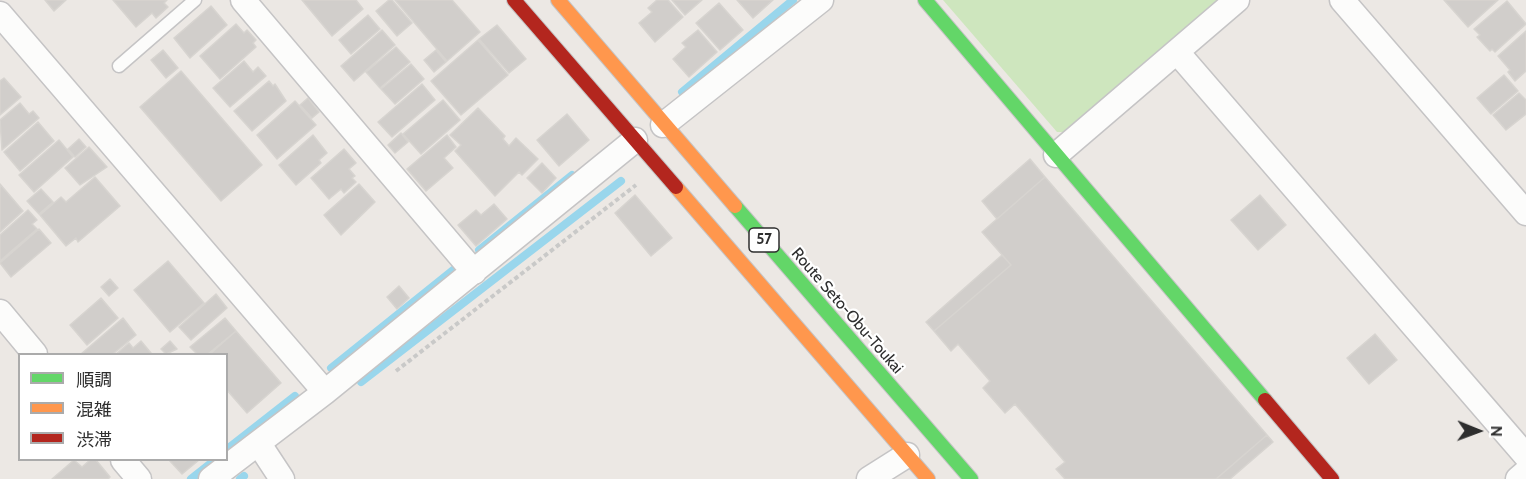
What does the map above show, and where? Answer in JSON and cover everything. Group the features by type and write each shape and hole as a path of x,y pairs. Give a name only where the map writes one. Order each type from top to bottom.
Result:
{"main road":[{"name":"57","path":"514,0 928,479"},
{"name":"Route Seto-Obu-Toukai","path":"558,0 663,125 971,479"},
{"path":"925,0 1332,479"}],"street":[{"path":"243,0 474,272"},
{"path":"663,125 821,0"},
{"path":"1056,155 1237,0"},
{"path":"1342,0 1526,213"},
{"path":"0,14 325,392"},
{"path":"1177,51 1526,456"},
{"path":"211,479 325,392 635,140"},
{"path":"0,312 34,353"},
{"path":"259,444 282,479"},
{"path":"869,479 907,455"},
{"path":"125,461 139,479"},
{"path":"1518,479 1526,472"}],"lane":[{"path":"119,66 195,0"}],"path":[{"path":"387,378 658,167"}],"green space":[{"path":"943,0 1225,0 1070,132 1057,132"}],"building":[{"path":"45,0 66,0 54,11"},
{"path":"113,0 167,0 164,3 168,7 156,18 152,13 136,27"},
{"path":"302,0 356,0 363,9 332,36"},
{"path":"392,0 412,23 397,36 376,11"},
{"path":"395,0 452,0 480,32 447,61"},
{"path":"657,0 668,0 683,17 655,42 639,23 652,12 648,8"},
{"path":"672,0 702,0 685,15"},
{"path":"737,0 773,0 753,18"},
{"path":"1444,0 1498,0 1468,27"},
{"path":"1507,1 1526,24 1495,52 1492,49 1490,51 1477,37 1480,35 1474,29"},
{"path":"719,3 743,30 720,50 696,23"},
{"path":"211,6 227,25 190,58 174,38"},
{"path":"368,15 380,29 351,54 339,40"},
{"path":"236,24 244,33 247,30 256,40 253,43 256,47 220,79 200,56"},
{"path":"497,25 526,59 509,73 479,39"},
{"path":"382,30 395,45 354,81 341,66"},
{"path":"698,30 717,52 689,77 673,59 686,47 682,43"},
{"path":"1526,31 1526,71 1515,81 1508,72 1510,70 1498,56"},
{"path":"478,40 508,75 461,115 431,81"},
{"path":"396,47 410,62 380,88 366,72"},
{"path":"163,50 178,68 166,78 151,60"},
{"path":"436,50 446,62 434,72 424,60"},
{"path":"244,61 253,72 258,67 266,76 230,107 213,88"},
{"path":"411,64 424,79 395,104 381,89"},
{"path":"181,71 262,165 221,201 140,107"},
{"path":"1504,75 1518,91 1491,114 1477,98"},
{"path":"4,78 21,97 0,115 0,81"},
{"path":"269,81 273,86 275,84 286,101 252,131 234,111"},
{"path":"422,84 435,100 392,137 378,122"},
{"path":"1519,93 1526,100 1526,114 1506,130 1493,115"},
{"path":"308,98 319,112 312,118 300,105"},
{"path":"443,100 460,120 421,154 403,134"},
{"path":"295,101 316,125 277,159 257,135"},
{"path":"20,103 29,114 33,111 39,118 2,150 0,120"},
{"path":"478,108 505,136 503,139 509,146 516,138 538,159 522,175 519,172 495,196 455,151 461,145 450,135"},
{"path":"567,114 589,140 559,166 537,140"},
{"path":"38,122 54,141 20,171 4,152"},
{"path":"401,133 408,142 395,153 388,145"},
{"path":"313,135 327,153 319,160 321,163 296,185 279,165"},
{"path":"447,135 456,147 444,158 453,168 426,191 407,169"},
{"path":"79,139 86,147 75,157 68,149"},
{"path":"59,140 73,157 34,192 19,175"},
{"path":"89,147 107,167 80,185 65,168"},
{"path":"344,149 356,163 349,169 355,176 352,178 356,182 344,193 341,189 329,199 311,178"},
{"path":"1030,159 1045,177 997,219 982,201"},
{"path":"542,163 556,178 542,193 527,178"},
{"path":"95,177 120,206 78,242 76,238 66,246 40,215 61,197 66,202"},
{"path":"1045,177 1267,435 1216,479 1065,479 1056,469 1065,462 1015,404 1005,413 983,388 990,381 958,344 951,351 934,331 1011,265 982,232"},
{"path":"0,184 23,211 0,232"},
{"path":"359,184 375,202 341,235 324,215"},
{"path":"41,189 53,202 39,214 27,201"},
{"path":"635,195 672,238 651,256 615,213"},
{"path":"1260,195 1286,225 1258,250 1231,220"},
{"path":"494,204 507,219 476,246 458,225 476,210 481,215"},
{"path":"28,210 37,220 32,224 37,229 0,261 0,235"},
{"path":"39,229 51,243 11,277 0,263"},
{"path":"1002,255 1011,265 934,331 926,322"},
{"path":"168,261 204,303 170,332 134,290"},
{"path":"110,279 118,288 109,296 101,287"},
{"path":"399,286 409,298 397,309 387,297"},
{"path":"216,294 227,308 191,340 179,327"},
{"path":"101,298 118,318 87,345 70,325"},
{"path":"123,318 136,335 114,353 82,353"},
{"path":"225,318 236,331 209,353 196,353 190,347"},
{"path":"236,331 281,383 247,413 228,391 228,353 211,353"},
{"path":"1375,334 1397,360 1369,384 1347,358"},
{"path":"141,341 151,353 117,353 129,343 133,348"},
{"path":"170,341 177,349 165,353 161,349"},
{"path":"1267,435 1273,442 1230,479 1216,479"},
{"path":"73,461 82,467 89,461 97,461 110,477 108,479 52,479"},
{"path":"170,461 198,461 182,474"}],"waterway":[{"path":"682,92 793,0"},
{"path":"479,250 572,175"},
{"path":"361,382 621,181"},
{"path":"331,368 453,270"},
{"path":"228,448 295,396"},
{"path":"191,479 214,461"},
{"path":"240,479 244,476"}],"traffic: fast":[{"path":"925,0 1265,400"},
{"path":"735,206 971,479"}],"traffic: slow":[{"path":"558,0 735,206"},
{"path":"676,187 928,479"}],"traffic: jam":[{"path":"514,0 676,187"},
{"path":"1265,400 1332,479"}]}
